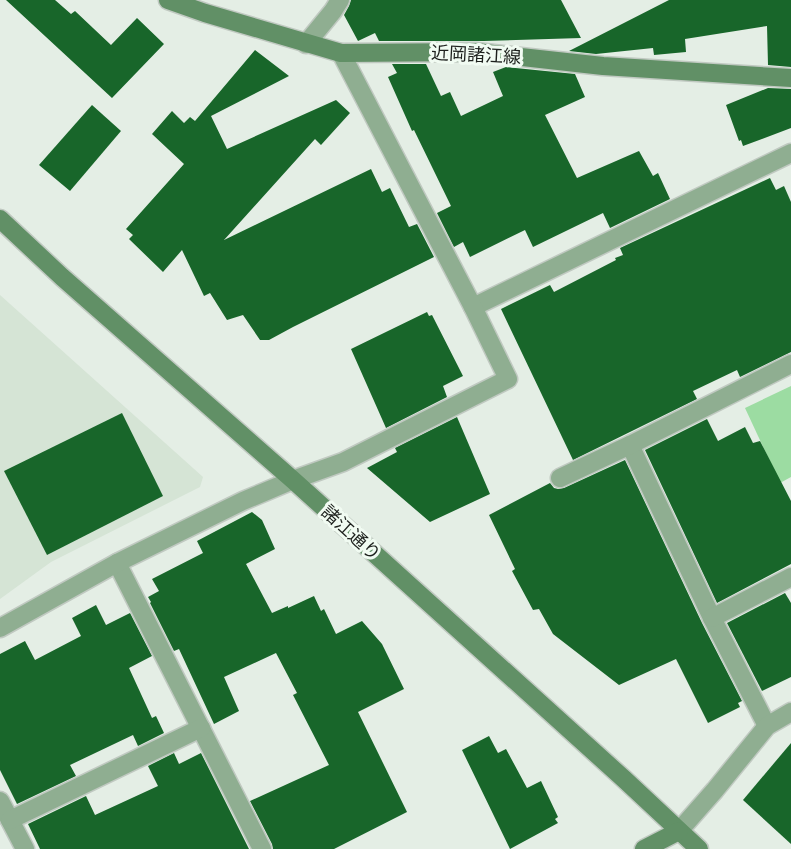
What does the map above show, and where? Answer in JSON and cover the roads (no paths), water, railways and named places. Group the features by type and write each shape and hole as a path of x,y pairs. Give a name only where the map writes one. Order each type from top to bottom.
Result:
{"street":[{"name":"近岡諸江線","path":"168,0 341,53 476,52 603,66 791,78"},
{"path":"306,44 340,0"},
{"path":"0,628 117,563 243,501 343,462 508,379 341,53"},
{"path":"473,307 791,153"},
{"name":"諸江通り","path":"0,219 62,277 293,480 699,849"},
{"path":"560,478 791,364"},
{"path":"630,445 712,618 767,726"},
{"path":"117,563 262,849"},
{"path":"712,618 791,577"},
{"path":"644,849 679,831 767,726 791,712"},
{"path":"10,820 201,728"},
{"path":"0,801 25,849"},
{"path":"673,849 679,831"}]}
